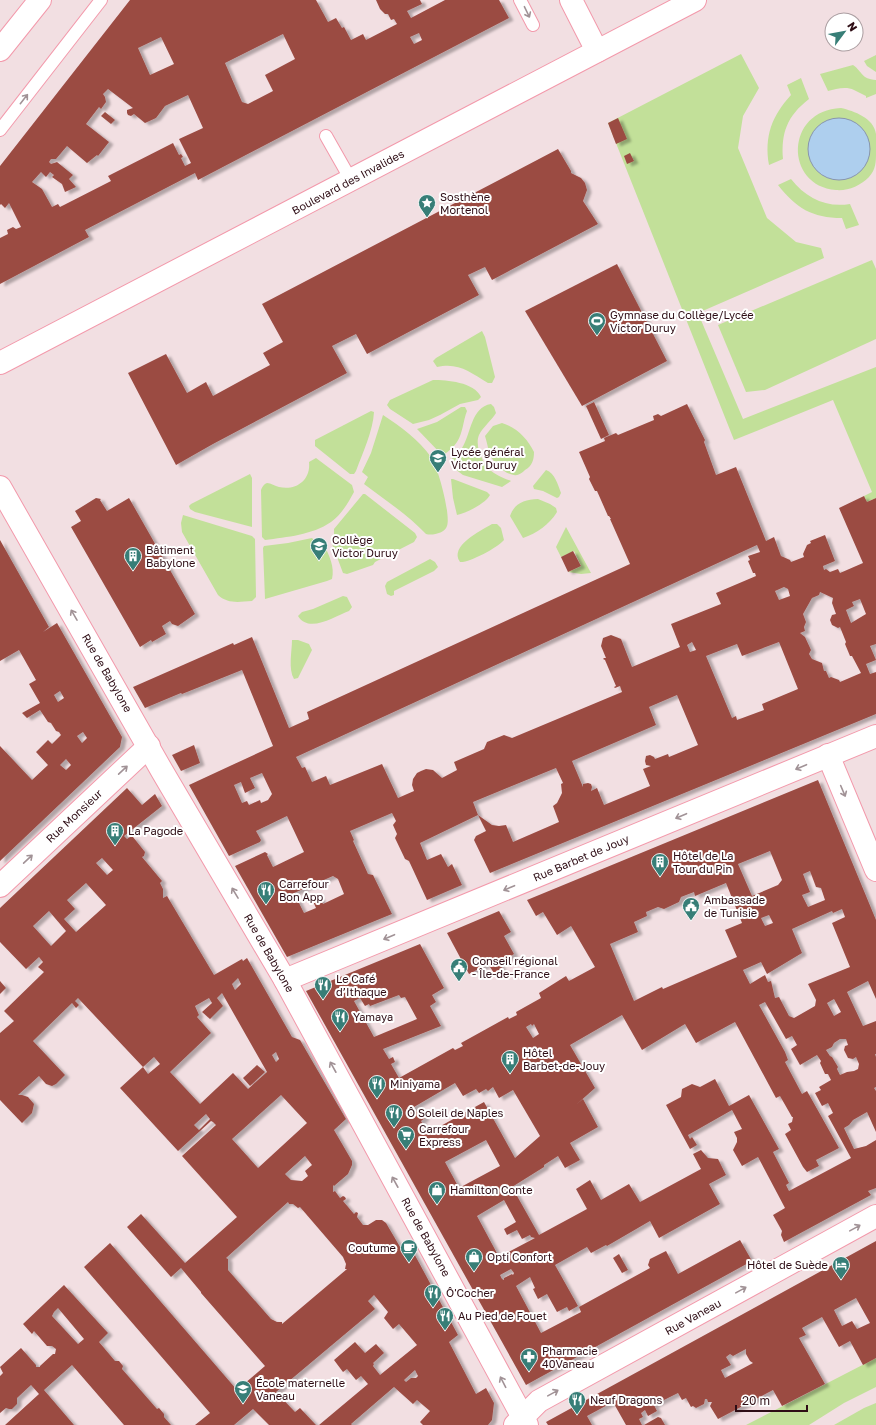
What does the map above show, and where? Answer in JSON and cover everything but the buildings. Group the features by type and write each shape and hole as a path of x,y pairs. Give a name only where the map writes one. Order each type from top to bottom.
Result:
{"street":[{"path":"0,50 40,0"},
{"path":"571,0 598,51"},
{"name":"Boulevard des Invalides","path":"0,363 695,0"},
{"name":"Rue de Babylone","path":"0,487 285,980 470,1319 521,1422"},
{"name":"Rue Barbet de Jouy","path":"285,980 876,736"},
{"name":"Rue Monsieur","path":"0,886 149,746"},
{"path":"828,756 876,870"},
{"name":"Rue Vaneau","path":"521,1422 539,1401 876,1216"}],"lane":[{"path":"0,130 100,0"},
{"path":"520,0 533,25"},
{"path":"326,136 351,180"}],"green space":[{"path":"741,54 759,88 743,116 738,148 767,218 796,242 821,248 824,258 698,313 743,419 876,367 876,498 867,502 864,496 872,492 833,400 734,440 608,123"},
{"path":"876,55 876,72 867,66 864,61"},
{"path":"853,65 865,77 876,80 876,94 866,98 866,96 848,88 828,91 820,74"},
{"path":"801,78 809,99 795,112 787,126 783,141 783,159 769,165 768,145 771,127 784,103 791,95 787,85"},
{"path":"841,108 846,109 863,116 872,124 874,128 876,134 876,162 874,168 869,177 854,187 845,190 836,190 819,185 807,176 800,163 798,148 801,134 809,121 823,112","holes":["837,118 856,175 846,179 836,180 808,154 810,140 815,130 819,126"]},
{"path":"791,179 803,191 817,200 825,203 841,205 850,204 859,225 846,229 842,218 831,218 813,214 798,206 778,185"},
{"path":"872,260 876,269 876,339 765,390 746,392 718,325"},
{"path":"482,331 485,337 495,377 492,383 488,383 458,367 437,367 433,361 436,358"},
{"path":"433,380 452,381 466,385 478,392 481,397 478,400 460,404 429,420 413,424 390,409 387,405 390,400"},
{"path":"491,404 496,413 479,435 478,445 481,456 490,470 498,476 511,481 502,487 463,475 451,466 451,460 462,448 475,416 484,406"},
{"path":"461,407 465,407 467,411 461,435 456,444 443,456 417,429 437,422"},
{"path":"371,411 374,412 372,427 367,442 356,471 354,474 350,474 315,446 315,440"},
{"path":"383,415 415,439 434,462 446,502 448,520 446,528 441,532 429,535 426,534 404,514 364,484 368,477 362,472 371,453"},
{"path":"502,423 512,427 521,434 534,452 531,465 518,475 507,473 497,465 490,455 485,436 493,426"},
{"path":"316,458 352,485 354,492 347,504 335,519 316,530 299,535 265,540 262,537 261,490 267,483 285,488 296,486 305,479 308,474 309,462"},
{"path":"546,470 554,476 561,493 557,498 543,491 534,489 533,486"},
{"path":"250,474 252,478 252,527 195,512 190,509 189,506 191,504"},
{"path":"451,479 487,492 490,495 480,505 457,515"},
{"path":"363,494 365,494 415,533 417,537 414,542 375,562 373,565 347,574 343,573 331,541 334,536 334,529"},
{"path":"538,499 556,508 557,512 542,528 523,538 510,516 512,511 521,503"},
{"path":"183,515 252,536 255,539 256,597 252,601 229,601 218,595 182,532 181,523"},
{"path":"492,524 497,524 501,528 504,540 483,554 470,560 460,562 458,556 462,545 474,535"},
{"path":"566,527 591,573 581,574 568,572 581,566 574,551 561,557 556,547"},
{"path":"312,538 319,545 324,545 330,557 333,570 332,579 265,599 264,546"},
{"path":"430,559 435,562 438,567 434,571 394,591 394,595 391,596 387,594 385,586 387,582"},
{"path":"343,596 347,597 352,607 349,611 330,620 309,624 298,616 302,612 313,609"},
{"path":"292,640 298,640 309,644 312,650 298,678 294,679 291,670"},
{"path":"876,1358 876,1387 844,1403 809,1425 746,1425"},
{"path":"876,1403 876,1425 834,1425 864,1408"}],"water":[{"path":"839,118 856,123 861,127 865,132 870,149 865,166 861,171 856,175 839,180 822,175 817,171 813,166 808,149 813,132 817,127 822,123"}],"place":[{"name":"Sosthène Mortenol","path":"427,218"},
{"name":"Gymnase du Collège/Lycée Victor Duruy","path":"597,336"},
{"name":"Lycée général Victor Duruy","path":"438,473"},
{"name":"Collège Victor Duruy","path":"319,561"},
{"name":"Bâtiment Babylone","path":"133,571"},
{"name":"La Pagode","path":"115,846"},
{"name":"Hôtel de La Tour du Pin","path":"660,877"},
{"name":"Carrefour Bon App","path":"266,905"},
{"name":"Ambassade de Tunisie","path":"691,921"},
{"name":"Conseil régional - Île-de-France","path":"459,982"},
{"name":"Le Café d’Ithaque","path":"323,1000"},
{"name":"Yamaya","path":"340,1032"},
{"name":"Hôtel Barbet-de-Jouy","path":"510,1074"},
{"name":"Miniyama","path":"377,1099"},
{"name":"Ô Soleil de Naples","path":"394,1128"},
{"name":"Carrefour Express","path":"406,1150"},
{"name":"Hamilton Conte","path":"437,1205"},
{"name":"Coutume","path":"409,1263"},
{"name":"Opti Confort","path":"474,1272"},
{"name":"Hôtel de Suède","path":"841,1280"},
{"name":"Ô'Cocher","path":"433,1308"},
{"name":"Au Pied de Fouet","path":"445,1331"},
{"name":"Pharmacie 40Vaneau","path":"529,1372"},
{"name":"École maternelle Vaneau","path":"243,1404"},
{"name":"Neuf Dragons","path":"577,1415"}]}
